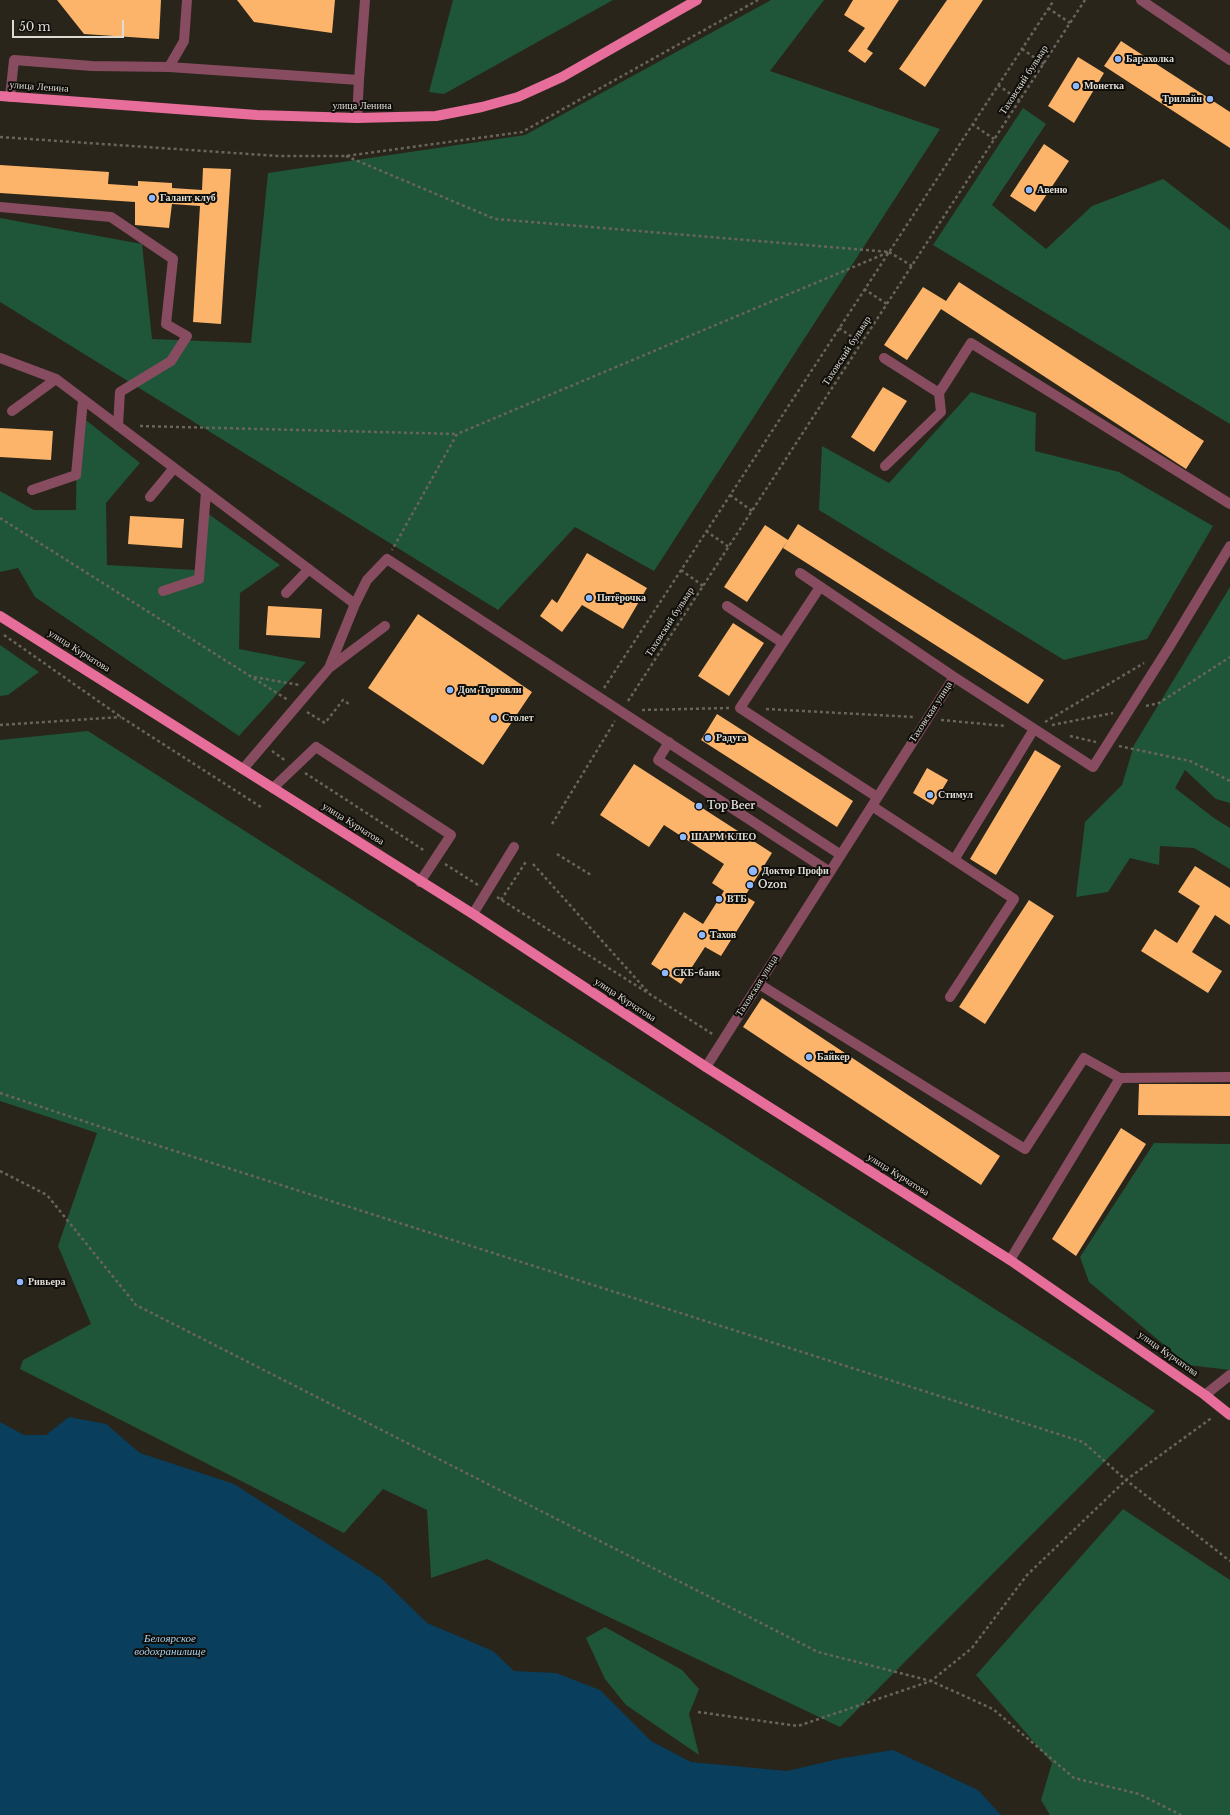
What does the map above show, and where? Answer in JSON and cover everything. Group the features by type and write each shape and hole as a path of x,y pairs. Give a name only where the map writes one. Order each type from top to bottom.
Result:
{"main road":[{"name":"улица Ленина","path":"5,97 257,115 357,118 436,116 482,107 518,97 562,77 697,0"},
{"name":"улица Курчатова","path":"0,616 473,914 706,1067 1010,1260 1205,1395 1226,1412"}],"street":[{"path":"169,67 184,41 187,0"},
{"path":"357,118 366,0"},
{"path":"1142,0 1230,60"},
{"path":"5,97 14,60 92,66 169,67 360,80"},
{"path":"0,207 111,217 173,259 166,324 188,336 171,361 120,392 118,426"},
{"path":"885,466 941,412 939,393 971,343 1230,504"},
{"path":"0,358 56,379 355,604"},
{"path":"884,358 939,393"},
{"path":"12,411 56,379"},
{"path":"32,490 76,475 83,400"},
{"path":"150,497 174,468"},
{"path":"163,591 199,579 206,492"},
{"name":"Таховская улица","path":"706,1067 954,677 1093,767 1169,647 1230,546"},
{"path":"329,668 355,604 367,580 387,559 841,855"},
{"path":"286,593 308,569"},
{"path":"800,573 954,677"},
{"path":"820,587 740,708 877,797"},
{"path":"727,606 783,642"},
{"path":"243,769 329,668 384,626"},
{"path":"954,860 1034,729"},
{"path":"669,742 658,760 830,872"},
{"path":"273,788 316,747 450,835 420,882"},
{"path":"872,806 1014,899 950,997"},
{"path":"473,914 514,847"},
{"path":"758,984 1025,1150 1084,1058 1120,1078 1230,1077"},
{"path":"1010,1260 1120,1078"},
{"path":"1205,1395 1230,1375"}],"path":[{"name":"Таховский бульвар","path":"599,696 1054,0"},
{"name":"Таховский бульвар","path":"552,824 621,711 1085,0"},
{"path":"1048,8 1070,23"},
{"path":"1022,49 1044,64"},
{"path":"998,85 1020,100"},
{"path":"972,124 994,139"},
{"path":"346,156 495,219 889,252 912,266"},
{"path":"118,426 457,434 889,252"},
{"path":"864,289 887,304"},
{"path":"839,328 861,343"},
{"path":"387,559 457,434"},
{"path":"730,495 752,511"},
{"path":"0,518 325,723 343,700 349,704"},
{"path":"706,531 729,547"},
{"path":"681,570 703,586"},
{"path":"0,632 121,717 261,807"},
{"path":"1034,729 1149,660"},
{"path":"252,677 312,687"},
{"path":"621,711 740,708"},
{"path":"763,709 927,718 1011,727"},
{"path":"0,725 121,717"},
{"path":"557,854 591,875"},
{"path":"501,900 527,860"},
{"path":"534,864 651,996"},
{"path":"0,1093 128,1136 1083,1442 1126,1480 1230,1561"},
{"path":"0,1171 47,1195 136,1305 818,1652 931,1681 993,1709 1074,1778 1139,1794 1181,1815"},
{"path":"698,1712 798,1726 931,1681 972,1648 1027,1574 1126,1480 1226,1412"}],"green space":[{"path":"453,0 613,0 444,94 429,92"},
{"path":"771,0 824,0 770,71 940,129 654,571 575,527 498,610 0,302 0,218 142,244 152,339 251,343 268,173 525,135"},
{"path":"1023,108 1046,124 992,205 1046,249 1092,206 1163,179 1230,230 1230,424 933,245"},
{"path":"971,392 1036,413 1035,451 1119,472 1213,526 1147,639 1064,660 819,510 822,446 889,483"},
{"path":"77,413 140,463 106,503 107,565 195,570 207,513 280,565 240,593 239,649 306,662 239,736 35,597 18,568 0,572 0,491 34,510 76,510"},
{"path":"1230,587 1230,803 1216,799 1185,770 1175,788 1214,818 1230,828 1230,869 1194,848 1160,846 1159,865 1130,858 1108,892 1076,897 1085,822 1122,785 1134,745"},
{"path":"0,645 39,672 8,695 0,696"},
{"path":"88,731 1155,1411 840,1727 487,1559 431,1578 427,1510 383,1489 344,1533 20,1369 23,1360 91,1324 58,1246 97,1133 0,1101 0,740"},
{"path":"1154,1143 1230,1144 1230,1370 1188,1365 1089,1282 1080,1257"},
{"path":"1123,1509 1230,1580 1230,1815 1050,1815 1041,1800 1052,1763 976,1675"},
{"path":"605,1627 682,1670 699,1689 689,1714 699,1755 626,1705 605,1679 586,1638"}],"water":[{"name":"Белоярское водохранилище","path":"69,1417 106,1424 140,1453 234,1484 381,1578 427,1623 493,1651 514,1671 556,1673 600,1690 651,1741 691,1762 787,1771 843,1758 893,1750 978,1790 1001,1815 0,1815 0,1422 24,1435 46,1435"}],"building":[{"path":"57,0 161,0 159,39 84,34"},
{"path":"237,0 335,0 332,33 254,22"},
{"path":"853,0 899,0 867,49 873,53 865,63 848,51 865,28 844,15"},
{"path":"947,0 983,0 925,87 899,69"},
{"path":"1121,41 1230,112 1230,148 1104,66"},
{"path":"1078,57 1104,73 1074,123 1048,106"},
{"path":"1044,144 1069,161 1035,212 1010,196"},
{"path":"0,165 109,172 108,184 138,186 138,181 172,183 172,188 202,190 203,168 231,169 221,324 193,322 200,206 172,204 169,228 135,225 135,202 0,193"},
{"path":"959,282 1204,441 1186,469 941,309 907,360 884,345 923,287 946,301"},
{"path":"883,387 907,401 874,452 851,437"},
{"path":"0,428 53,431 51,460 0,457"},
{"path":"130,516 184,519 182,548 128,544"},
{"path":"798,524 1044,680 1028,704 783,548"},
{"path":"765,525 788,540 747,602 724,587"},
{"path":"587,553 647,588 623,629 582,605 562,632 540,616 552,599 557,603"},
{"path":"268,606 322,609 320,638 266,635"},
{"name":"Дом Торговли","path":"418,614 532,692 483,765 368,688"},
{"path":"733,623 764,643 729,696 698,676"},
{"path":"717,714 853,801 837,827 701,740"},
{"path":"1035,750 1061,766 996,875 970,859"},
{"path":"634,764 772,853 745,896 755,902 721,956 705,947 681,984 651,964 684,912 703,924 724,891 712,883 724,864 664,825 649,847 600,815"},
{"path":"927,768 948,780 933,805 913,793"},
{"path":"1195,866 1230,888 1230,925 1215,915 1192,952 1222,971 1208,993 1141,951 1155,929 1177,943 1200,906 1178,892"},
{"path":"1029,900 1054,916 985,1024 959,1007"},
{"path":"762,998 1000,1156 981,1185 743,1027"},
{"path":"1139,1084 1230,1084 1230,1116 1138,1115"},
{"path":"1121,1128 1146,1144 1076,1256 1052,1239"}],"place":[{"name":"Барахолка","path":"1118,59"},
{"name":"Монетка","path":"1076,86"},
{"name":"Трилайн","path":"1210,99"},
{"name":"Авеню","path":"1029,190"},
{"name":"Галант клуб","path":"152,198"},
{"name":"Пятёрочка","path":"589,598"},
{"name":"Дом Торговли","path":"450,690"},
{"name":"Столет","path":"494,718"},
{"name":"Радуга","path":"708,738"},
{"name":"Стимул","path":"930,795"},
{"name":"Top Beer","path":"699,806"},
{"name":"ШАРМ КЛЕО","path":"683,837"},
{"name":"Доктор Профи","path":"753,871"},
{"name":"Ozon","path":"750,885"},
{"name":"ВТБ","path":"719,899"},
{"name":"Тахов","path":"702,935"},
{"name":"СКБ-банк","path":"665,973"},
{"name":"Байкер","path":"809,1057"},
{"name":"Ривьера","path":"20,1282"}]}
